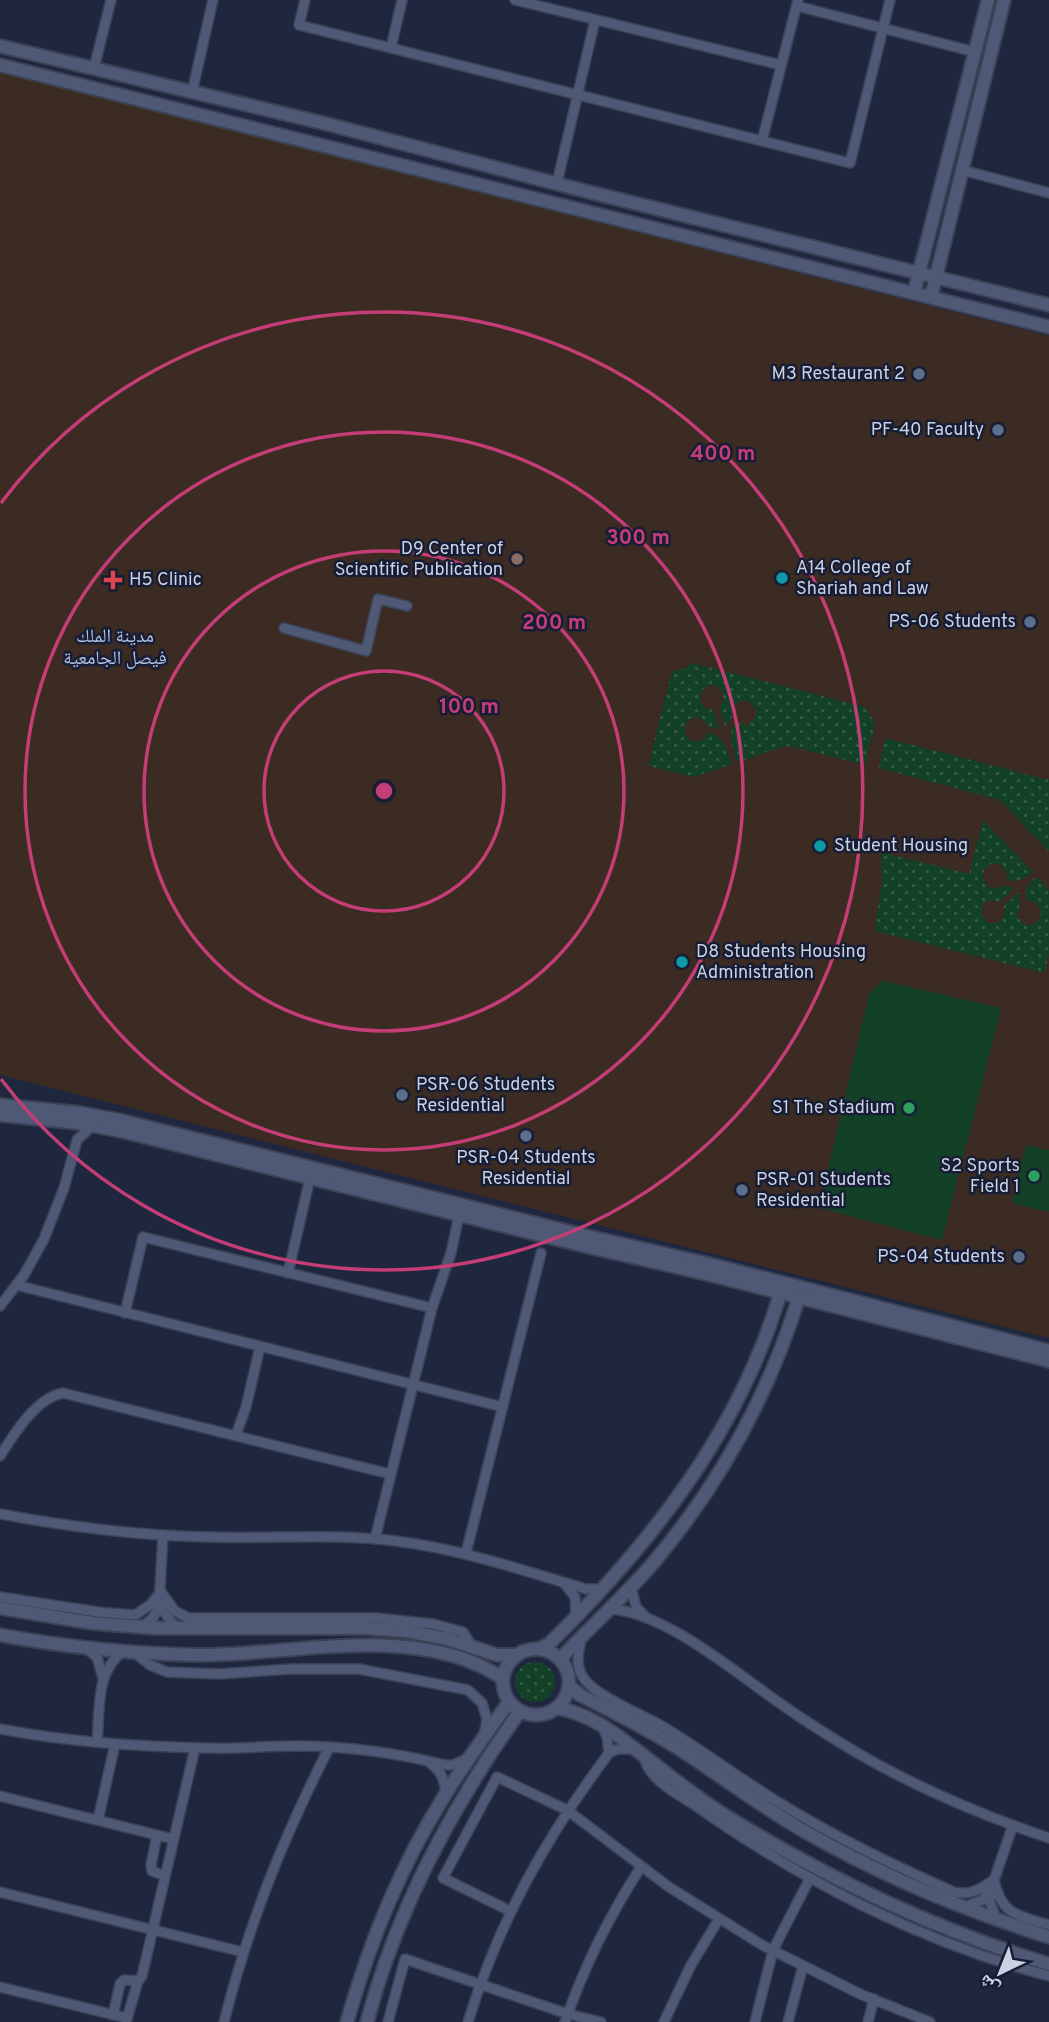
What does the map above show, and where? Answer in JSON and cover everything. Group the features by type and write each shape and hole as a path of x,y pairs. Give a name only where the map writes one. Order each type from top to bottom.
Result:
{"main road":[{"path":"914,293 988,0"},
{"path":"931,297 1004,0"},
{"path":"0,46 1049,305"},
{"path":"0,65 1049,327"},
{"path":"0,1105 80,1113 123,1121 782,1288 1049,1361"},
{"path":"0,1115 93,1125 459,1215 782,1288"},
{"path":"0,1608 92,1623 142,1627 375,1629 428,1634 497,1655 515,1655 540,1648 549,1644 602,1589 665,1517 716,1441 757,1357 782,1288"},
{"path":"800,1293 1049,1351"},
{"path":"562,1661 564,1655 632,1587 692,1513 733,1451 775,1365 800,1293"},
{"path":"0,1635 85,1648 201,1655 342,1645 384,1645 449,1656 489,1669 502,1678"},
{"path":"515,1655 506,1665 502,1678 503,1690 509,1702 520,1711 538,1715 556,1708 565,1698 569,1686 568,1673 562,1661 540,1648"},
{"path":"569,1686 580,1695 675,1746 803,1830 875,1869 997,1921 1049,1937"},
{"path":"347,2022 366,1959 398,1881 446,1793 509,1702"},
{"path":"556,1708 573,1710 602,1726 736,1823 844,1883 976,1941 1049,1965"},
{"path":"367,2022 391,1944 421,1872 451,1815 520,1711"}],"street":[{"path":"94,68 110,0"},
{"path":"192,92 213,0"},
{"path":"305,0 299,25 850,163 890,0"},
{"path":"391,48 402,0"},
{"path":"515,0 781,65"},
{"path":"762,141 797,3 975,52"},
{"path":"557,183 596,20"},
{"path":"962,170 1049,193"},
{"path":"285,628 366,650 378,599 407,606"},
{"path":"64,1122 77,1140"},
{"path":"0,1306 44,1239 54,1217 77,1140 93,1125"},
{"path":"288,1273 310,1178"},
{"path":"375,1539 432,1308 451,1253 459,1215"},
{"path":"125,1313 143,1237 432,1308"},
{"path":"466,1553 541,1253"},
{"path":"16,1285 503,1407"},
{"path":"236,1435 246,1407 260,1347"},
{"path":"0,1456 38,1407 50,1397 63,1393 390,1474"},
{"path":"0,1514 88,1529 163,1535 215,1538 314,1535 375,1539 466,1553 578,1586 602,1589"},
{"path":"142,1627 157,1612 161,1595 163,1535"},
{"path":"556,1579 566,1585 575,1597"},
{"path":"576,1616 575,1597 578,1586"},
{"path":"632,1587 636,1607 645,1617"},
{"path":"0,1597 135,1615 161,1595"},
{"path":"161,1595 164,1612 176,1628"},
{"path":"161,1595 175,1611 188,1618 386,1618 463,1632 471,1646"},
{"path":"610,1609 624,1610 645,1617 702,1649 862,1756 921,1786 1049,1838"},
{"path":"581,1638 577,1660 579,1670 588,1684 696,1747 783,1806 862,1850 954,1892 973,1893 993,1883"},
{"path":"85,1648 97,1657 103,1679 97,1742"},
{"path":"103,1679 110,1663 130,1652 167,1672 219,1674 359,1669 468,1690 482,1703 487,1719 484,1737"},
{"path":"602,1726 609,1753"},
{"path":"0,1729 115,1744 195,1748 329,1748 382,1752 453,1765 471,1756"},
{"path":"98,1820 115,1744"},
{"path":"0,1987 126,2020 142,1976 154,1930 195,1748"},
{"path":"224,2022 243,1952 274,1865 329,1748"},
{"path":"468,2022 480,1984 526,1877 567,1810 609,1753 618,1749 640,1753 647,1769 682,1797 738,1835 810,1878 860,1904 929,1934 1049,1976"},
{"path":"427,1761 439,1770 446,1793"},
{"path":"510,1911 443,1878 497,1777 567,1810 641,1867 719,1919 773,1950 874,1999 930,2022"},
{"path":"0,1796 173,1839"},
{"path":"997,1921 990,1902 993,1883 1013,1825"},
{"path":"157,1835 152,1871 165,1876"},
{"path":"566,2018 608,1921 641,1867"},
{"path":"755,2022 773,1950 810,1878"},
{"path":"964,1908 982,1900 993,1883"},
{"path":"993,1883 998,1898 1006,1909 1020,1917 1049,1925"},
{"path":"0,1892 243,1952"},
{"path":"664,2022 691,1965 719,1919"},
{"path":"388,2022 405,1959 480,1984 566,2018 601,2022"},
{"path":"788,2022 803,1966"},
{"path":"113,2015 120,1984 124,1980 138,1982"},
{"path":"868,2022 874,1999"}],"shaded area":[{"path":"0,72 1049,336 1049,1338 0,1075"}],"green space":[{"path":"692,663 865,707 875,723 865,765 790,746 738,762 731,742 731,732 736,722 743,725 751,722 756,709 748,701 741,700 734,705 732,717 725,727 719,707 723,701 723,693 718,687 710,685 701,691 700,701 705,708 713,710 719,729 708,726 704,720 695,717 686,723 685,733 690,740 695,741 704,739 708,732 718,737 732,764 694,777 648,766 672,671 684,669"},
{"path":"885,738 1049,780 1049,852 1000,800 879,768"},
{"path":"983,820 1033,872 1014,881 1007,879 1001,865 985,868 984,880 989,887 997,888 1003,885 1014,888 999,902 994,900 986,903 982,914 988,923 998,923 1004,916 1004,906 1019,892 1017,916 1025,925 1037,922 1041,910 1035,902 1027,901 1026,893 1036,876 1049,891 1049,953 1044,973 875,931 882,882 881,855 884,853 969,874"},
{"name":"S1 The Stadium","path":"883,981 1001,1008 942,1240 819,1208 869,994"},
{"name":"S2 Sports Field 1","path":"1026,1145 1049,1150 1049,1212 1012,1203"},
{"path":"535,1662 543,1663 549,1668 554,1674 554,1690 549,1696 543,1701 535,1702 527,1701 521,1696 516,1690 515,1682 516,1674 521,1668 527,1663"}],"place":[{"name":"M3 Restaurant 2","path":"919,374"},
{"name":"PF-40 Faculty","path":"998,430"},
{"name":"D9 Center of Scientific Publication","path":"517,559"},
{"name":"A14 College of Shariah and Law","path":"782,578"},
{"name":"H5 Clinic","path":"113,580"},
{"name":"PS-06 Students","path":"1030,622"},
{"name":"Student Housing","path":"820,846"},
{"name":"D8 Students Housing Administration","path":"682,962"},
{"name":"PSR-06 Students Residential","path":"402,1095"},
{"name":"S1 The Stadium","path":"909,1108"},
{"name":"PSR-04 Students Residential","path":"526,1136"},
{"name":"S2 Sports Field 1","path":"1034,1176"},
{"name":"PSR-01 Students Residential","path":"742,1190"},
{"name":"PS-04 Students","path":"1019,1257"}],"district":[{"name":"مدينة الملك فيصل الجامعية","path":"115,648"}]}
